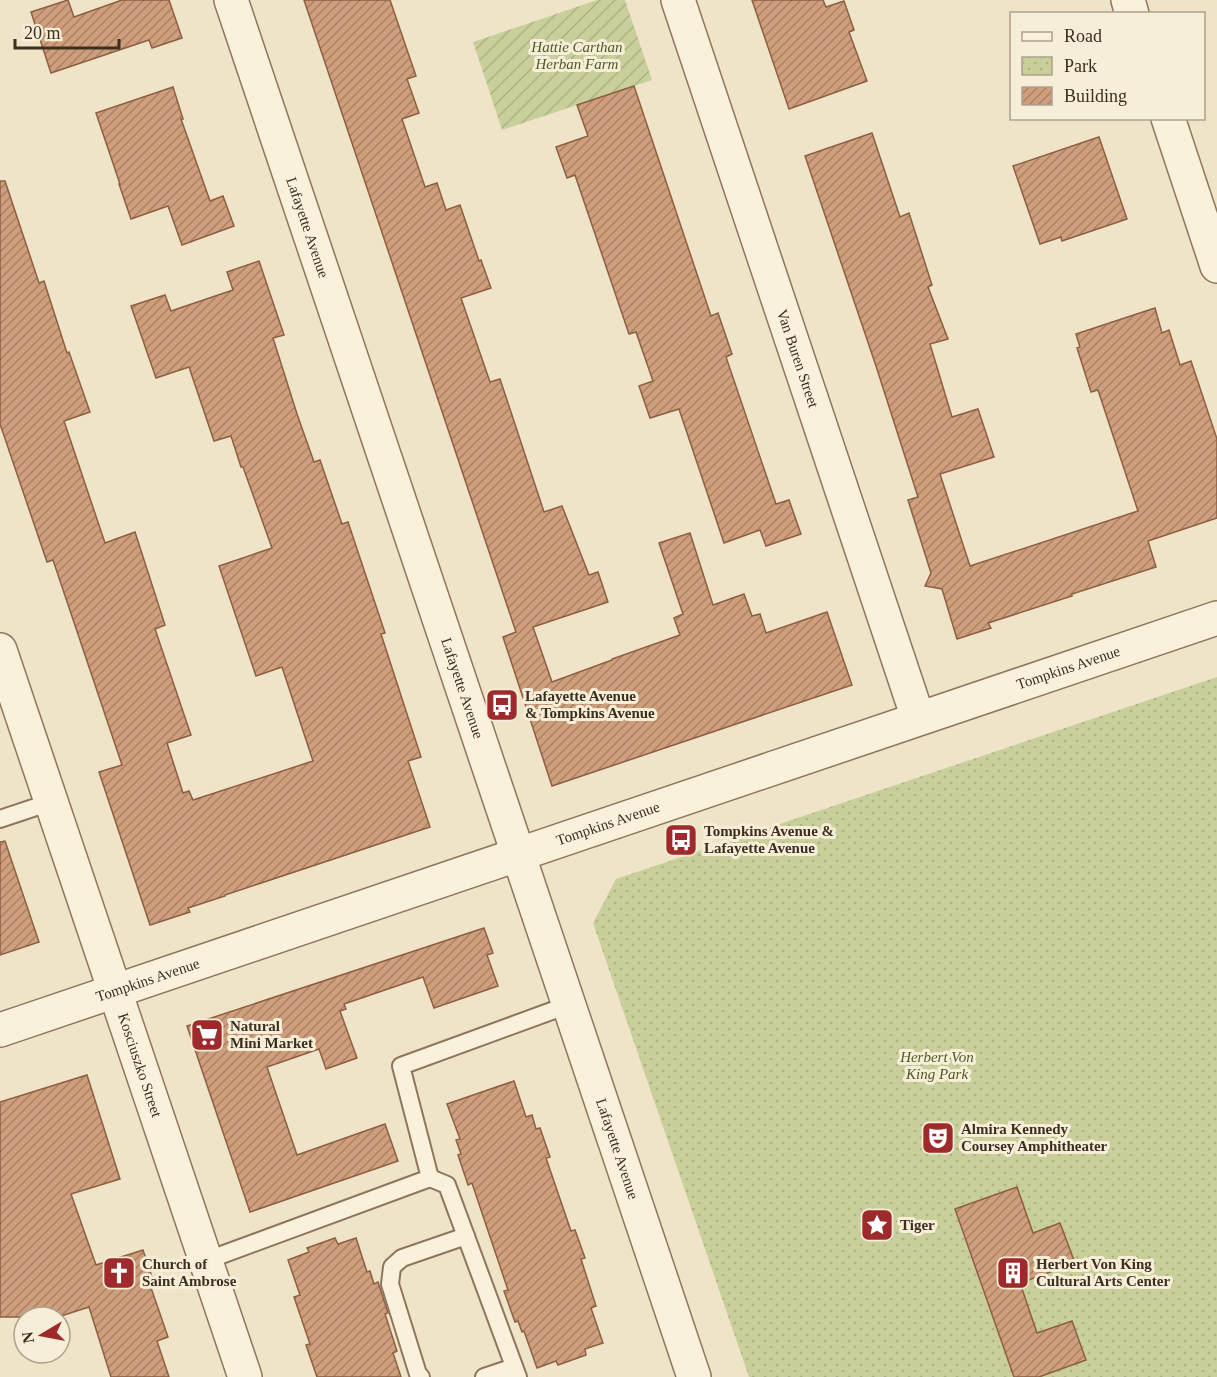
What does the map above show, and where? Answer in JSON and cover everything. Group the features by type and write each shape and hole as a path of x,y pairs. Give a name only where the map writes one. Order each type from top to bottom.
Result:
{"street":[{"name":"Lafayette Avenue","path":"231,0 692,1377"},
{"name":"Van Buren Street","path":"678,0 918,718"},
{"path":"1168,120 1217,266"},
{"name":"Tompkins Avenue","path":"0,1030 1217,618"},
{"name":"Kosciuszko Street","path":"0,650 244,1377"}],"lane":[{"path":"0,819 51,802"},
{"path":"430,1178 401,1066 568,1005"},
{"path":"205,1261 430,1178 447,1185 516,1372 484,1377"},
{"path":"421,1377 418,1374 390,1284 392,1267 402,1258 466,1236"}],"green space":[{"name":"Hattie Carthan Herban Farm","path":"597,0 625,0 652,80 502,130 473,42"},
{"name":"Herbert Von King Park","path":"1217,677 1217,1377 749,1377 593,923 616,879"}],"building":[{"path":"68,0 74,17 122,0 169,0 182,38 152,48 149,40 51,73 31,12"},
{"path":"304,0 390,0 416,76 407,79 419,113 402,119 425,187 437,183 446,210 460,205 491,288 461,298 490,382 500,379 544,512 562,506 589,575 598,572 608,602 533,627 552,682 680,635 674,618 683,614 659,543 690,533 713,605 744,594 752,616 760,614 766,633 827,612 852,685 552,786 503,637 516,632"},
{"path":"752,0 823,0 826,7 844,1 854,30 849,32 867,81 789,109"},
{"path":"634,86 711,316 718,313 732,354 726,357 776,504 789,500 801,534 766,546 760,530 724,543 679,409 650,418 639,386 653,381 636,332 629,334 575,175 567,178 556,147 588,136 577,105"},
{"path":"173,87 183,119 181,119 210,201 223,196 234,226 182,245 168,206 131,219 96,113"},
{"path":"872,133 900,217 909,213 932,285 928,287 948,339 930,344 952,417 978,409 994,457 940,474 970,566 1138,511 1098,390 1091,392 1077,348 1080,347 1076,334 1155,308 1162,333 1169,330 1180,365 1191,361 1217,439 1217,518 1148,541 1156,567 988,623 991,628 957,639 942,589 925,586 931,573 908,500 918,497 805,156"},
{"path":"1099,137 1127,219 1062,241 1061,237 1040,244 1013,166"},
{"path":"0,181 5,181 39,283 44,281 67,353 69,352 90,412 64,421 105,543 135,532 165,625 155,629 191,735 167,743 183,793 189,791 193,800 313,761 282,667 256,676 219,566 272,548 231,436 214,441 189,367 156,378 131,306 165,295 171,311 233,290 227,272 259,261 284,335 273,338 297,414 314,462 320,460 342,524 348,522 385,633 381,634 421,757 408,761 430,827 225,895 188,908 190,912 150,925 99,772 122,765 53,560 47,562 0,424"},
{"path":"5,841 39,942 0,955 0,842"},
{"path":"484,928 493,953 487,955 498,986 434,1008 423,977 344,1004 346,1009 340,1011 357,1058 326,1069 319,1049 267,1067 297,1155 385,1124 398,1161 250,1212 187,1026"},
{"path":"87,1075 120,1179 71,1194 96,1265 143,1250 152,1277 148,1279 168,1337 157,1341 169,1377 111,1377 89,1307 72,1312 72,1305 12,1305 12,1317 0,1317 0,1102"},
{"path":"514,1081 526,1117 532,1115 536,1129 540,1128 550,1157 546,1158 571,1231 575,1230 585,1258 581,1259 596,1306 591,1308 603,1343 585,1349 586,1355 558,1365 556,1361 537,1368 524,1331 522,1332 518,1321 515,1322 504,1291 508,1290 472,1183 468,1185 458,1155 461,1154 456,1140 460,1139 447,1104"},
{"name":"Herbert Von King Cultural Arts Center","path":"1017,1187 1033,1233 1060,1223 1075,1263 1020,1283 1037,1333 1072,1321 1086,1360 1039,1377 1014,1377 955,1209"},
{"path":"335,1238 338,1244 356,1238 367,1272 370,1271 374,1284 378,1282 388,1313 385,1314 397,1351 393,1353 401,1377 317,1377 306,1345 310,1344 294,1297 300,1295 288,1260 309,1252 307,1248"}],"place":[{"name":"Lafayette Avenue & Tompkins Avenue","path":"502,705"},
{"name":"Tompkins Avenue & Lafayette Avenue","path":"681,840"},
{"name":"Natural Mini Market","path":"207,1035"},
{"name":"Almira Kennedy Coursey Amphitheater","path":"938,1138"},
{"name":"Tiger","path":"877,1225"},
{"name":"Church of Saint Ambrose","path":"119,1273"},
{"name":"Herbert Von King Cultural Arts Center","path":"1013,1273"}]}
